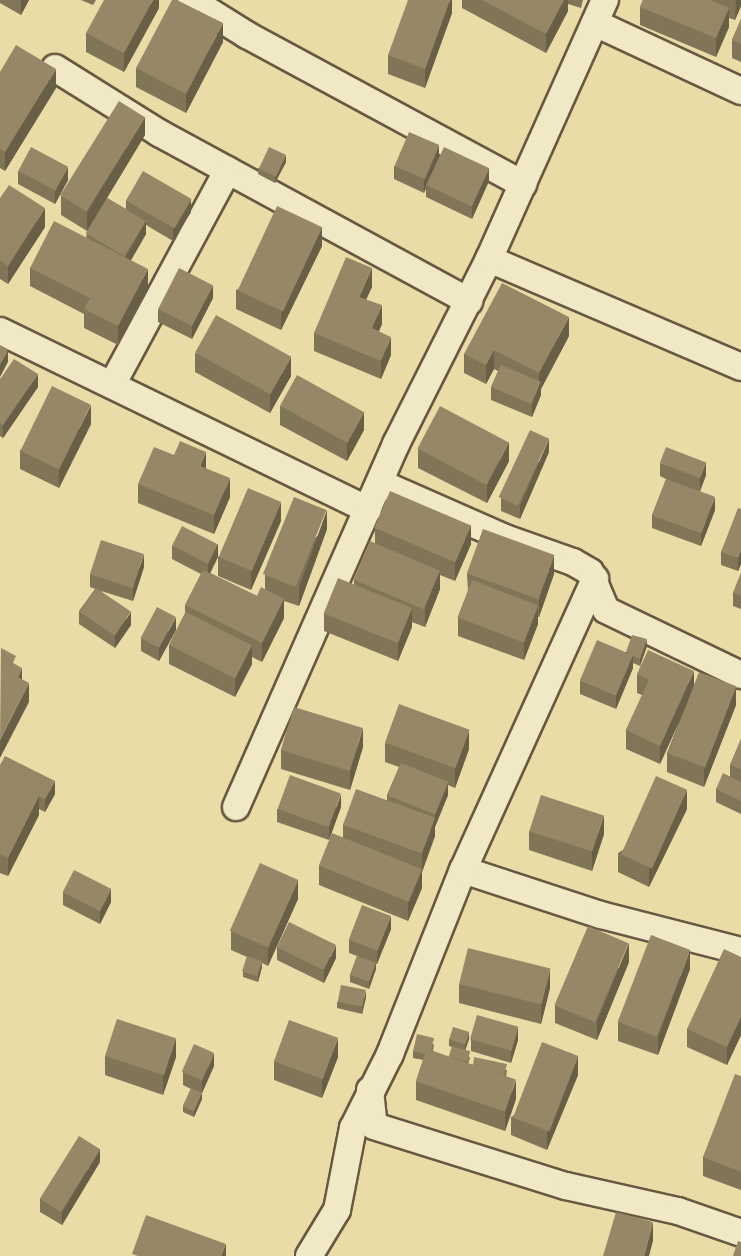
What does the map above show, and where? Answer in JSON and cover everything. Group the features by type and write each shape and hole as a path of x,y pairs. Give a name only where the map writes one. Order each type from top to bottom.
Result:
{"street":[{"path":"191,0 247,35 523,184"},
{"path":"236,807 380,483 489,259 600,12 741,91"},
{"path":"55,68 228,170 469,301"},
{"path":"112,385 228,170"},
{"path":"489,259 741,367"},
{"path":"0,331 368,510"},
{"path":"380,483 505,538 573,562 595,579 606,610 741,675"},
{"path":"309,1256 337,1210 353,1128 369,1088 411,1006 463,870 595,579"},
{"path":"463,870 601,915 741,951"},
{"path":"369,1088 374,1126 566,1186 678,1211 741,1233"}],"building":[{"path":"104,0 153,0 124,53 86,33"},
{"path":"172,0 223,23 186,94 136,68"},
{"path":"408,0 450,0 425,69 388,55"},
{"path":"482,0 564,0 546,34"},
{"path":"643,0 710,0 729,8 716,38 640,7"},
{"path":"741,19 741,44 732,40"},
{"path":"16,45 56,69 5,152 0,149 0,72"},
{"path":"119,101 145,117 86,212 60,195"},
{"path":"409,132 439,145 425,179 395,166"},
{"path":"31,147 68,167 55,191 18,171"},
{"path":"269,147 286,155 276,177 259,169"},
{"path":"444,147 489,168 472,206 426,185"},
{"path":"143,171 191,199 174,228 126,200"},
{"path":"9,185 45,208 8,266 0,260 0,198"},
{"path":"107,198 146,221 124,256 86,233"},
{"path":"277,206 322,227 283,311 238,290"},
{"path":"54,221 148,269 118,326 84,309 90,298 30,268"},
{"path":"346,257 372,268 359,297 382,305 372,328 391,337 381,361 314,333"},
{"path":"179,268 213,285 192,326 158,309"},
{"path":"502,283 569,317 539,373 494,350 486,365 464,354"},
{"path":"216,315 291,357 270,394 195,353"},
{"path":"0,345 8,350 0,364"},
{"path":"14,359 38,374 3,425 0,423 0,379"},
{"path":"501,365 541,382 531,404 492,387"},
{"path":"297,375 364,412 347,443 280,406"},
{"path":"52,386 91,405 59,470 20,451"},
{"path":"440,406 509,443 486,485 417,448"},
{"path":"530,430 549,439 518,506 499,497"},
{"path":"180,441 206,452 200,466 230,478 214,515 138,484 154,447 174,455"},
{"path":"666,447 706,462 700,478 660,463"},
{"path":"666,479 715,497 702,533 653,516"},
{"path":"248,488 281,502 252,571 219,557"},
{"path":"390,491 471,525 455,562 374,528"},
{"path":"294,497 326,510 295,587 263,574"},
{"path":"738,508 741,509 741,551 738,558 721,552"},
{"path":"182,526 218,544 208,564 172,546"},
{"path":"483,529 554,555 538,599 467,573"},
{"path":"101,540 144,554 133,588 90,574"},
{"path":"370,541 440,571 424,609 354,580"},
{"path":"203,570 257,596 261,587 284,599 262,643 185,605"},
{"path":"741,573 741,596 733,593"},
{"path":"338,578 412,608 398,643 324,613"},
{"path":"472,580 538,605 524,643 458,617"},
{"path":"96,588 131,611 115,636 80,612"},
{"path":"157,607 176,617 159,648 141,638"},
{"path":"186,612 252,646 235,679 169,645"},
{"path":"632,635 647,639 640,659 626,652"},
{"path":"597,640 633,655 616,696 580,681"},
{"path":"1,648 16,656 13,663 22,668 18,677 29,683 0,740"},
{"path":"648,650 694,671 660,746 626,730 649,680 637,674"},
{"path":"699,672 736,686 705,768 668,753"},
{"path":"399,704 469,730 455,768 385,743"},
{"path":"294,707 363,728 350,771 281,750"},
{"path":"741,739 741,769 730,765"},
{"path":"5,756 55,781 45,799 0,777 0,765"},
{"path":"401,763 448,782 435,815 388,795"},
{"path":"723,773 741,782 741,801 716,789"},
{"path":"290,775 341,793 328,827 278,809"},
{"path":"656,776 687,790 652,868 621,855"},
{"path":"0,777 39,796 8,858 0,854"},
{"path":"356,789 435,818 422,853 343,825"},
{"path":"541,795 604,815 592,852 529,831"},
{"path":"332,833 422,869 409,902 319,865"},
{"path":"260,863 298,880 268,948 230,931"},
{"path":"74,870 111,889 100,911 63,892"},
{"path":"362,905 391,916 378,951 349,940"},
{"path":"289,922 336,945 323,970 277,947"},
{"path":"588,926 629,943 595,1022 554,1005"},
{"path":"651,935 690,950 657,1037 618,1022"},
{"path":"468,948 550,969 542,1004 459,984"},
{"path":"724,949 741,957 741,1017 727,1047 687,1029"},
{"path":"247,956 262,961 257,976 242,971"},
{"path":"357,956 376,963 369,982 350,975"},
{"path":"341,985 366,990 362,1006 338,1002"},
{"path":"477,1015 518,1027 511,1051 470,1039"},
{"path":"117,1019 176,1038 164,1075 105,1056"},
{"path":"289,1020 338,1038 323,1079 274,1061"},
{"path":"453,1027 469,1032 465,1044 449,1039"},
{"path":"417,1034 434,1038 431,1051 427,1049 425,1054 413,1051"},
{"path":"542,1042 578,1056 549,1132 513,1118"},
{"path":"194,1044 214,1053 202,1080 182,1071"},
{"path":"452,1046 470,1051 467,1062 449,1057"},
{"path":"427,1049 516,1080 505,1112 416,1081"},
{"path":"474,1057 507,1064 504,1075 473,1065"},
{"path":"735,1074 741,1076 741,1172 703,1157"},
{"path":"191,1088 202,1093 194,1111 183,1106"},
{"path":"79,1136 100,1149 61,1212 40,1199"},
{"path":"616,1212 653,1222 644,1256 603,1256"},
{"path":"146,1215 226,1244 221,1256 132,1254"},
{"path":"738,1241 741,1242 741,1256 733,1256"}]}
